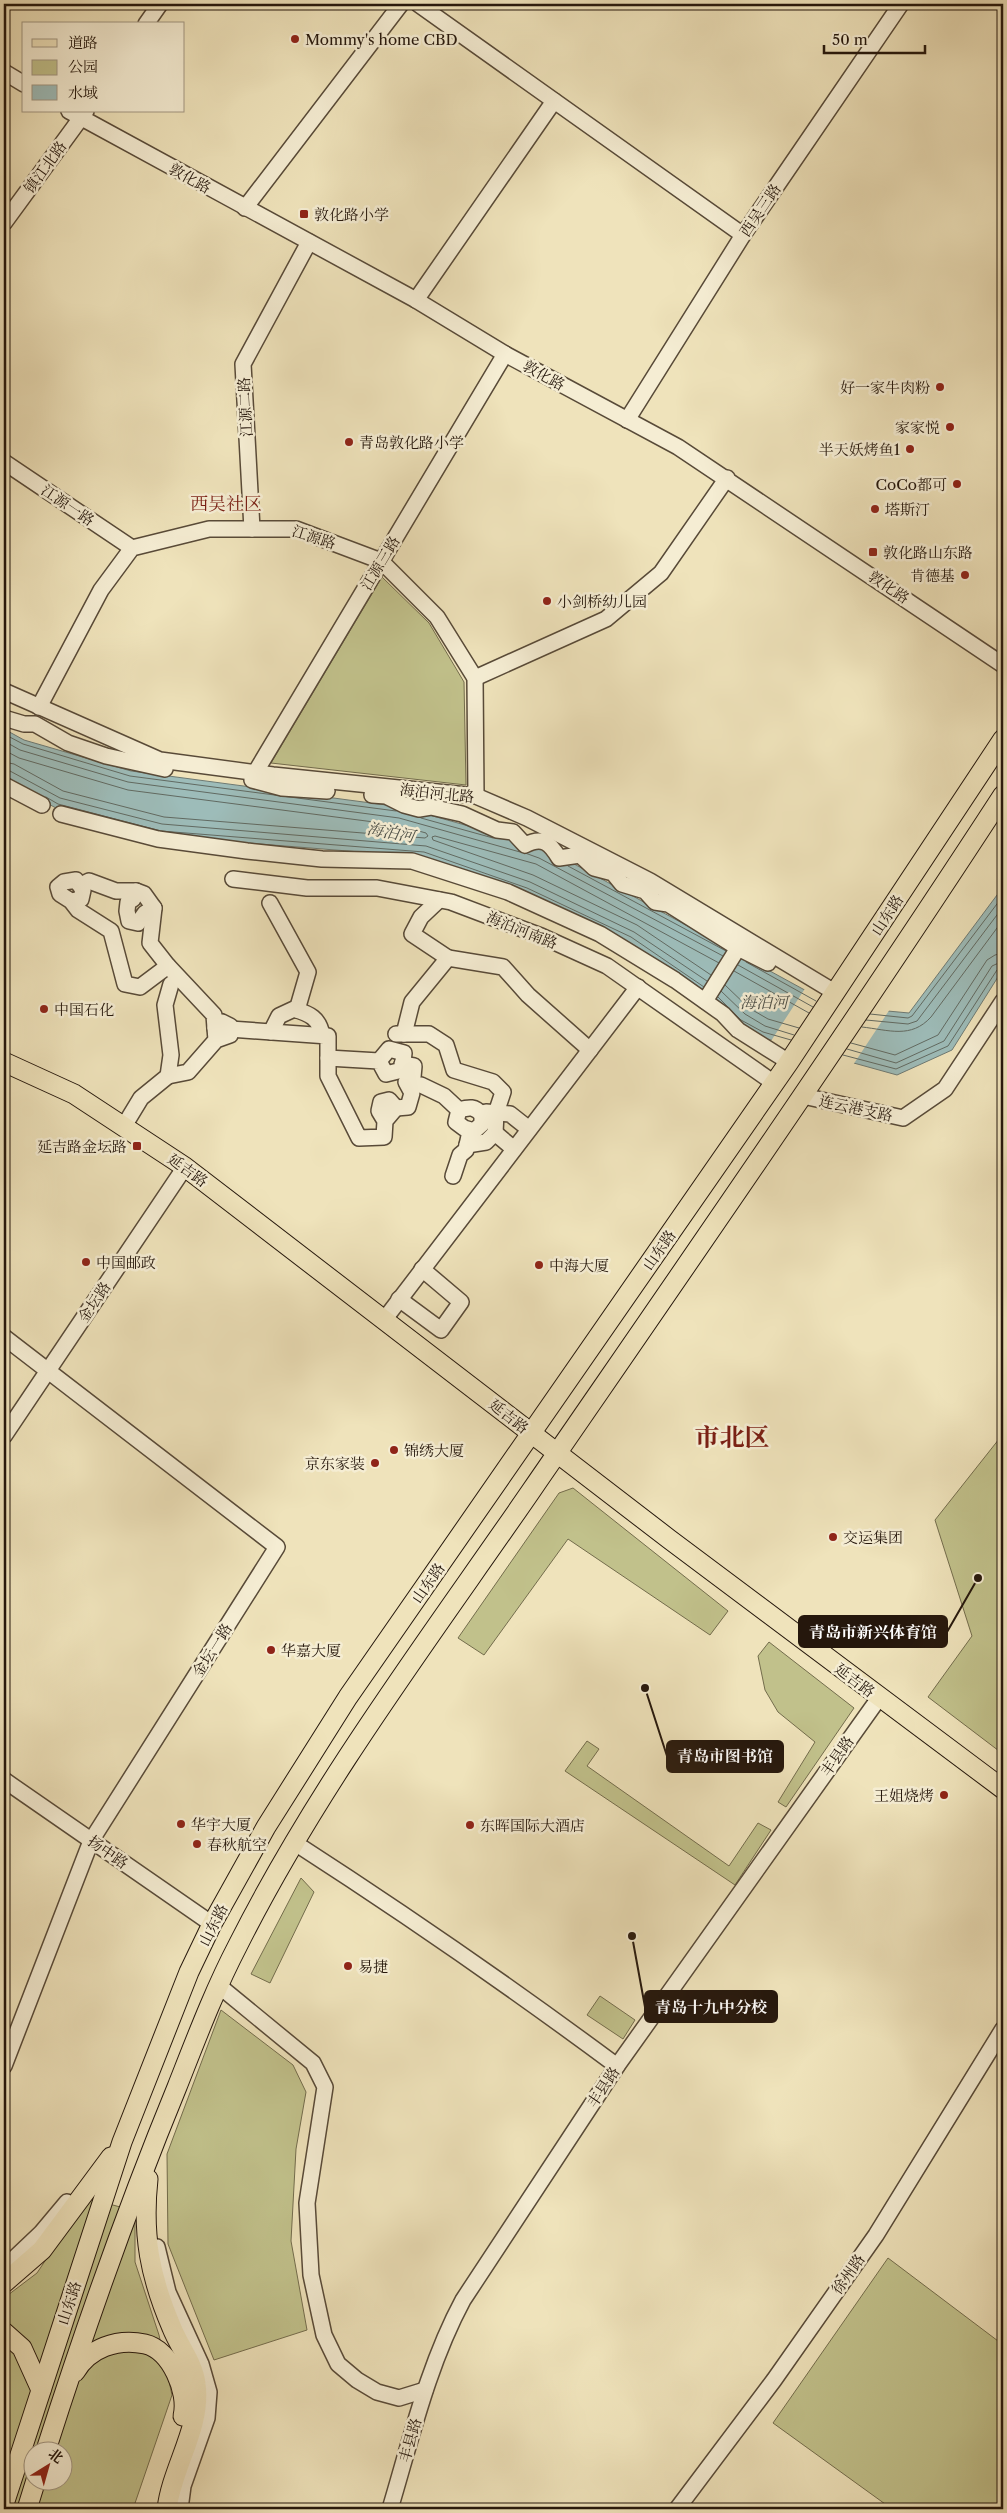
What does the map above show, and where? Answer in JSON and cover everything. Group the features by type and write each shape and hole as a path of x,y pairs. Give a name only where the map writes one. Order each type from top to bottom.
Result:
{"main road":[{"name":"山东路","path":"4,2504 122,2142 189,1972 212,1924 266,1827 348,1696 532,1434 793,1056 1003,739"},
{"name":"山东路","path":"49,2440 66,2386 150,2151 218,1985 294,1843 375,1715 868,1002 1003,795"},
{"name":"延吉路","path":"4,1062 61,1087 185,1167 878,1698 1003,1789"},
{"path":"6,2277 42,2250 122,2142"},
{"path":"150,2151 146,2214 149,2261 168,2319 191,2366 196,2382 195,2415 167,2509"},
{"path":"4,2332 22,2348 41,2390"},
{"path":"66,2386 80,2363 104,2346 118,2343 146,2344 160,2353 170,2364 179,2378 184,2393 185,2410 155,2509"},
{"path":"27,2509 33,2490"}],"street":[{"path":"147,22 160,4"},
{"path":"245,208 401,4"},
{"path":"418,4 743,235"},
{"name":"西吴三路","path":"627,420 743,235 901,4"},
{"path":"4,72 22,83"},
{"path":"416,300 554,101"},
{"name":"敦化路","path":"78,114 245,208 416,300 505,354 678,447 727,478 1003,665"},
{"name":"镇江北路","path":"4,223 78,114"},
{"name":"江源二路","path":"252,528 243,364 308,242"},
{"name":"江源三路","path":"255,773 505,354"},
{"name":"江源一路","path":"4,462 132,548"},
{"path":"476,796 476,678 606,619 661,573 727,478"},
{"name":"江源路","path":"132,548 209,529 296,528 381,562 437,617 476,678"},
{"path":"39,708 101,590 132,548"},
{"name":"海泊河北路","path":"4,691 160,760 255,773 476,796 527,818 650,881 836,993"},
{"path":"4,718 24,724 35,724 68,743 135,763 172,771 265,782 282,788 386,796 404,805 419,809 432,807 462,814 497,830 513,832 525,844 535,840 550,843 559,858 580,855 589,866 613,873 622,884 646,891 655,902 668,904 738,948 792,975 816,981"},
{"path":"4,785 42,805"},
{"path":"61,814 158,839 237,850 322,859 412,861 508,892 600,934 675,980 724,1014 738,1030 793,1056"},
{"name":"海泊河南路","path":"233,879 307,888 377,888 451,902 541,936 607,966 774,1082"},
{"path":"168,966 140,987 126,984 111,931 78,910 71,901 82,898 81,885 89,881 116,891 136,891 144,894 154,908 150,942 168,966 214,1015 220,1032"},
{"path":"136,891 133,900 128,902 129,921 138,923 145,913 154,908"},
{"path":"439,900 421,917 412,934 448,958 503,967 528,995 590,1050"},
{"path":"270,903 308,972 297,1010"},
{"path":"705,1001 738,948"},
{"path":"404,1034 412,1002 448,958"},
{"path":"168,1076 171,1055 165,1005 171,984"},
{"path":"384,1320 638,987"},
{"name":"连云港支路","path":"803,1096 904,1118 945,1089 1003,1001"},
{"path":"271,1032 279,1016 294,1009 313,1015 320,1025 322,1035"},
{"path":"220,1032 271,1032 328,1036 328,1076 359,1138 384,1137 385,1121 379,1111 381,1102 389,1100 396,1108 408,1107 415,1085 414,1066 402,1064"},
{"path":"124,1126 142,1098 168,1076 188,1072 220,1032"},
{"path":"394,1051 396,1034 429,1034 446,1045 454,1070 493,1082 503,1092 496,1113 495,1133 486,1142 467,1145"},
{"path":"388,1049 404,1053 402,1070 386,1074 379,1061 388,1049"},
{"path":"328,1058 379,1061"},
{"path":"415,1085 444,1096 459,1110"},
{"path":"459,1110 469,1107 480,1112 510,1114 529,1129"},
{"path":"459,1110 456,1122 474,1131 482,1124 480,1112"},
{"path":"453,1176 460,1155 466,1150 470,1130"},
{"path":"495,1133 514,1149"},
{"name":"金坛路","path":"4,1436 185,1167"},
{"path":"399,1300 441,1330 461,1302 422,1269"},
{"name":"金坛一路","path":"4,1337 277,1547 91,1841 8,2044 4,2066"},
{"name":"丰县路","path":"390,2509 425,2390 448,2327 463,2300 617,2066 878,1698"},
{"name":"扬中路","path":"4,1780 212,1924"},
{"path":"294,1843 486,1969 617,2066"},
{"path":"218,1985 313,2063 325,2087 307,2203 313,2284 324,2335 338,2364 357,2380 377,2392 399,2398 425,2390"},
{"name":"徐州路","path":"677,2509 774,2380 876,2235 1002,2033"},
{"path":"146,2214 155,2238 168,2292 200,2364 210,2392 207,2418 183,2486 180,2509"}],"green space":[{"path":"382,577 429,623 464,682 466,785 271,763"},
{"path":"1003,1434 1003,1754 928,1697 972,1636 935,1520"},
{"path":"573,1488 728,1611 710,1635 568,1539 484,1655 458,1638 559,1493"},
{"path":"769,1642 854,1708 786,1807 778,1802 815,1742 778,1712 765,1690 758,1656"},
{"path":"587,1741 599,1749 587,1766 729,1866 758,1823 771,1830 735,1885 565,1771"},
{"path":"301,1878 314,1892 270,1983 251,1974"},
{"path":"600,1996 635,2020 623,2039 587,2015"},
{"path":"221,2010 293,2065 306,2092 296,2149 291,2241 307,2330 214,2360 168,2244 167,2154"},
{"path":"87,2198 135,2211 135,2262 159,2335 172,2395 133,2509 4,2509 4,2298 37,2273"},
{"path":"888,2258 1002,2344 1000,2363 1003,2365 1003,2509 892,2509 773,2423"}],"water":[{"name":"海泊河","path":"4,729 24,740 131,771 401,807 543,847 834,1006 909,1013 1003,887 1003,969 952,1050 897,1075 760,1037 738,1023 716,1002 629,942 526,892 423,857 160,836 56,808 4,780"}],"pier":[{"path":"806,987 835,1003 890,1009 853,1065 771,1041"}],"place":[{"name":"Mommy's home CBD","path":"295,39"},
{"name":"敦化路小学","path":"304,214"},
{"name":"好一家牛肉粉","path":"940,387"},
{"name":"家家悦","path":"950,427"},
{"name":"青岛敦化路小学","path":"349,442"},
{"name":"半天妖烤鱼1","path":"910,449"},
{"name":"CoCo都可","path":"957,484"},
{"name":"塔斯汀","path":"875,509"},
{"name":"敦化路山东路","path":"873,552"},
{"name":"肯德基","path":"965,575"},
{"name":"小剑桥幼儿园","path":"547,601"},
{"name":"中国石化","path":"44,1009"},
{"name":"延吉路金坛路","path":"137,1146"},
{"name":"中国邮政","path":"86,1262"},
{"name":"中海大厦","path":"539,1265"},
{"name":"锦绣大厦","path":"394,1450"},
{"name":"京东家装","path":"375,1463"},
{"name":"交运集团","path":"833,1537"},
{"name":"青岛市新兴体育馆","path":"978,1578"},
{"name":"华嘉大厦","path":"271,1650"},
{"name":"青岛市图书馆","path":"645,1688"},
{"name":"王姐烧烤","path":"944,1795"},
{"name":"华宇大厦","path":"181,1824"},
{"name":"东晖国际大酒店","path":"470,1825"},
{"name":"春秋航空","path":"197,1844"},
{"name":"青岛十九中分校","path":"632,1936"},
{"name":"易捷","path":"348,1966"}],"district":[{"name":"西吴社区","path":"226,504"},
{"name":"市北区","path":"732,1437"}]}
